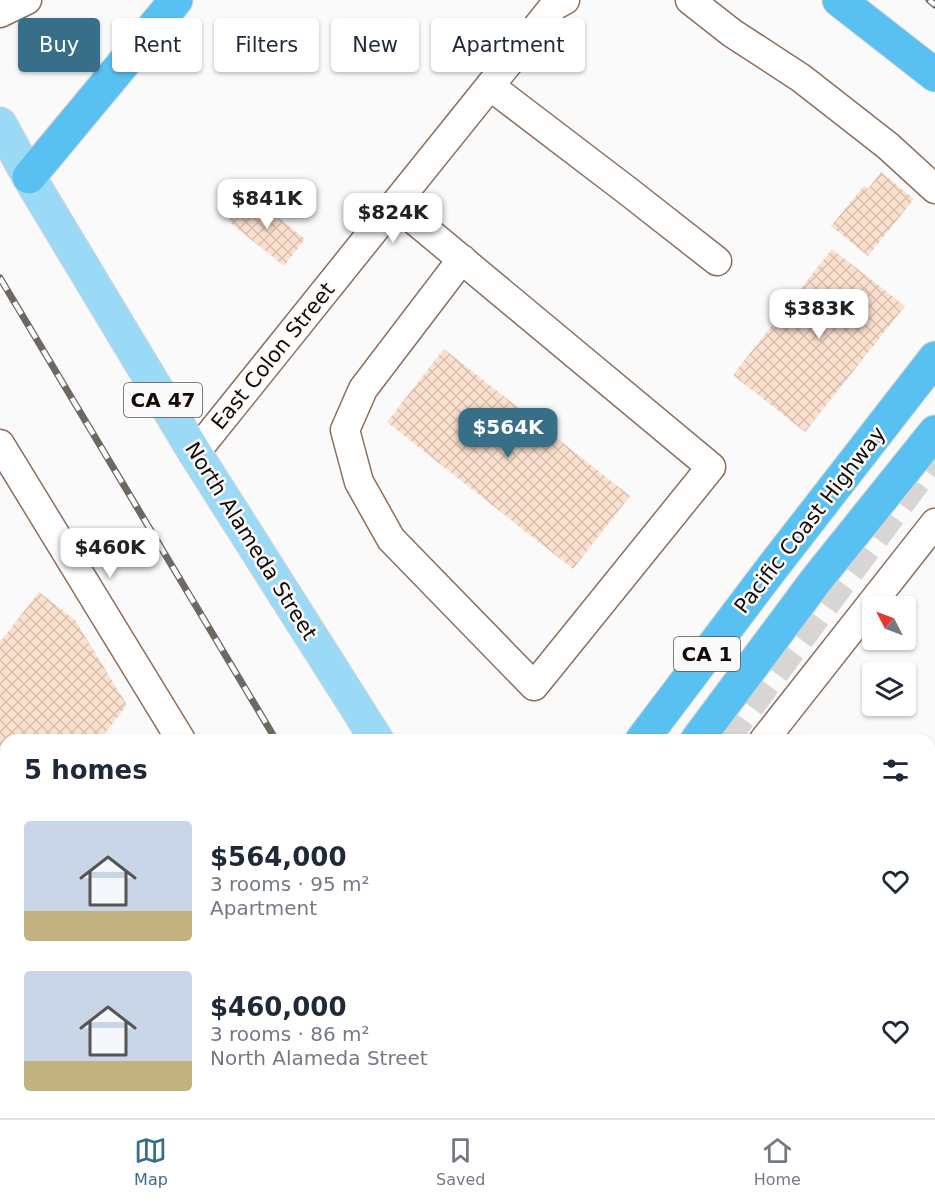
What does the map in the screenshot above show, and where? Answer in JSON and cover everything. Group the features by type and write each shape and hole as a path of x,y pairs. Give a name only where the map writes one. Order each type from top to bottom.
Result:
{"highway":[{"path":"29,177 176,0"},
{"path":"839,0 935,75"},
{"name":"Pacific Coast Highway","path":"646,734 764,577 935,358"},
{"name":"Pacific Coast Highway","path":"701,734 817,579 934,453"}],"main road":[{"name":"North Alameda Street","path":"0,124 29,177 195,453 373,734"}],"street":[{"path":"0,13 27,0"},
{"path":"690,0 732,33 809,85 888,146 935,189"},
{"name":"East Colon Street","path":"195,453 490,86 560,3"},
{"path":"490,86 717,261"},
{"path":"395,204 462,259 711,467 534,686 391,539 359,482 345,430 363,389 462,259"},
{"path":"0,444 177,734"},
{"path":"769,734 935,523"}],"building":[{"path":"881,172 914,199 868,256 831,226 864,186 868,189"},
{"path":"249,194 305,239 284,266 228,221"},
{"path":"832,249 905,306 805,432 733,375"},
{"path":"444,349 630,496 573,569 387,422"},
{"path":"39,592 75,620 127,705 105,734 0,734 0,642"}],"tunnel":[{"path":"729,734 935,457"}],"railway":[{"path":"929,0 935,5"},
{"path":"0,278 272,734"}]}
